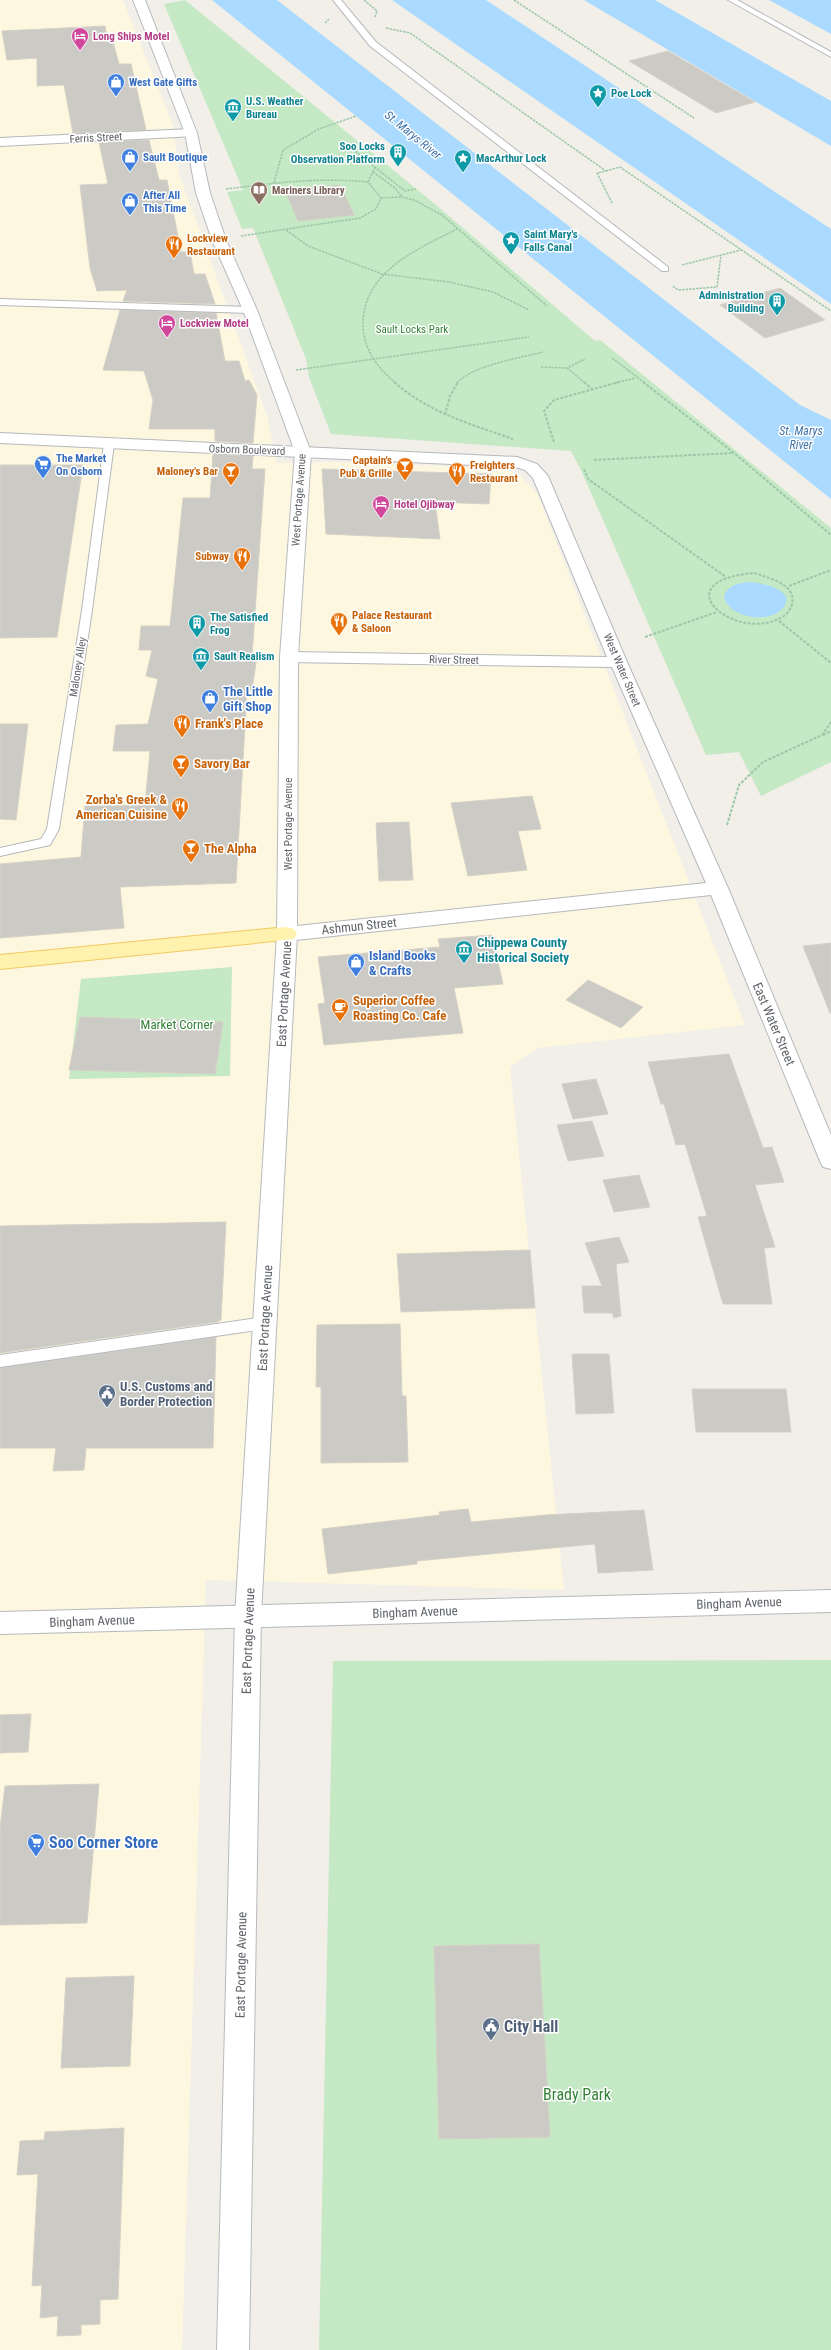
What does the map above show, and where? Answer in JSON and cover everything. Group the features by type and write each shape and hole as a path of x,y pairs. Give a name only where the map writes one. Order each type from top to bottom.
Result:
{"main road":[{"name":"Ashmun Street","path":"0,962 287,934"}],"street":[{"name":"West Portage Avenue","path":"139,0 191,133 203,193 219,240 250,310 303,452 289,657 287,934"},
{"name":"Ferris Street","path":"0,142 191,133"},
{"name":"Osborn Boulevard","path":"0,438 517,462"},
{"name":"West Water Street","path":"517,462 531,467 540,476 618,662 718,888"},
{"name":"River Street","path":"289,657 618,662"},
{"name":"Ashmun Street","path":"287,934 718,888"},
{"name":"East Water Street","path":"718,888 831,1161"},
{"name":"East Portage Avenue","path":"233,2350 248,1616 287,934"},
{"name":"Bingham Avenue","path":"0,1623 831,1601"}],"lane":[{"path":"337,0 372,44 665,270"},
{"path":"732,0 831,55"},
{"path":"0,302 250,310"},
{"name":"Maloney Alley","path":"0,852 12,851 46,842 53,830 87,610 109,444"},
{"path":"0,1361 265,1324"}],"path":[{"path":"514,0 694,118"},
{"path":"359,27 387,28 410,33 606,170"},
{"path":"274,183 283,150 319,128 356,116"},
{"path":"354,143 347,145 382,171 405,191 416,189"},
{"path":"368,182 375,167"},
{"path":"597,173 620,167 831,311"},
{"path":"373,172 395,188 402,197"},
{"path":"226,190 312,178 368,182 381,198"},
{"path":"381,198 402,197 414,200 442,215 547,306"},
{"path":"234,238 250,234 286,230 360,218 376,209 381,198"},
{"path":"457,229 435,240 382,274 364,300 362,331 372,360 402,388 445,415 516,440"},
{"path":"286,230 308,246 382,274 449,282 493,292 529,310"},
{"path":"721,255 717,287 678,290 655,272 665,270 721,255 742,250"},
{"path":"295,370 530,337"},
{"path":"445,415 451,394 462,379 494,366 543,352"},
{"path":"612,358 734,453 831,534"},
{"path":"541,368 567,368 585,359"},
{"path":"567,368 592,390"},
{"path":"554,442 544,411 554,400 636,378"},
{"path":"594,460 734,453"},
{"path":"584,469 588,479 726,577"},
{"path":"789,586 831,570"},
{"path":"790,614 780,621 761,624 746,623 731,620 717,612 708,598 710,590 716,582 726,577 754,574 768,576 789,586 797,595"},
{"path":"645,637 717,612"},
{"path":"780,621 831,663"},
{"path":"822,735 831,722"},
{"path":"726,825 739,785 763,762 831,731"}],"shaded area":[{"path":"0,0 123,0 173,125 179,174 267,416 277,463 334,462 502,468 521,476 537,493 745,1025 538,1048 510,1067 564,1590 206,1580 182,2350 0,2350"}],"green space":[{"name":"Sault Locks Park","path":"185,0 436,205 595,341 600,340 831,528 831,762 761,796 739,752 706,755 581,470 571,451 331,434 309,377 306,359 253,228 242,229 227,192 243,190 164,4"},
{"name":"Market Corner","path":"232,967 230,1076 69,1079 81,979"},
{"name":"Brady Park","path":"831,1660 831,2350 319,2350 333,1661"}],"water":[{"name":"St. Marys River","path":"212,0 277,0 800,405 831,420 831,499"},
{"name":"Poe Lock","path":"392,0 486,0 831,229 831,304"},
{"path":"584,0 655,0 831,101 831,146"},
{"path":"769,0 831,0 831,34"},
{"path":"747,582 768,585 782,592 786,596 786,602 782,609 776,614 759,617 741,614 733,610 727,604 724,597 725,593 732,586"}],"building":[{"path":"105,26 107,39 112,38 119,64 131,64 146,130 73,133 64,85 37,86 37,58 7,60 2,31"},
{"path":"668,51 755,102 716,113 629,61"},
{"path":"149,140 159,180 167,180 181,252 190,252 194,274 205,274 215,304 123,301 127,290 97,291 90,268 80,185 108,184 99,142"},
{"path":"340,185 354,215 298,221 285,191"},
{"name":"Administration Building","path":"780,288 825,320 765,338 720,305"},
{"path":"120,310 216,313 225,361 239,361 245,381 249,380 257,395 253,443 215,441 215,429 149,429 153,400 144,371 103,370"},
{"path":"213,454 253,456 252,469 265,469 252,656 257,656 252,691 247,691 236,883 120,887 124,928 0,938 0,864 81,857 85,806 145,805 150,751 113,751 116,725 148,724 158,679 146,676 152,650 139,650 141,626 170,626 183,498 210,498"},
{"path":"0,465 83,465 57,637 0,638"},
{"name":"Hotel Ojibway","path":"322,469 491,474 489,504 435,502 440,539 326,534"},
{"path":"0,724 28,724 16,820 0,819"},
{"path":"532,796 541,829 518,831 527,870 468,876 451,803"},
{"path":"409,822 413,880 379,881 376,823"},
{"path":"492,935 503,984 454,988 463,1033 324,1045 318,1004 325,1003 318,957 440,947 438,939"},
{"path":"831,943 831,1013 830,1013 803,946"},
{"path":"588,980 643,1007 621,1028 566,1000"},
{"path":"80,1017 223,1022 215,1074 69,1070"},
{"path":"729,1054 763,1148 772,1147 784,1182 755,1185 775,1247 764,1248 772,1304 723,1304 698,1217 707,1216 685,1144 676,1145 664,1104 661,1104 648,1062"},
{"path":"596,1079 608,1114 573,1119 562,1084"},
{"path":"592,1121 604,1156 568,1161 557,1125"},
{"path":"639,1175 650,1207 614,1212 603,1180"},
{"path":"226,1222 221,1320 217,1322 0,1353 0,1226"},
{"path":"619,1237 629,1262 616,1264 621,1316 614,1318 612,1313 584,1313 582,1286 602,1286 585,1243"},
{"path":"530,1250 535,1308 401,1312 397,1254"},
{"path":"400,1324 402,1396 406,1396 408,1462 321,1463 321,1387 316,1387 317,1325"},
{"name":"U.S. Customs and Border Protection","path":"216,1337 213,1448 86,1448 84,1470 53,1471 56,1448 0,1448 0,1368"},
{"path":"572,1354 609,1354 614,1413 576,1414"},
{"path":"692,1389 786,1389 791,1432 696,1432"},
{"path":"468,1509 471,1522 546,1515 644,1510 653,1570 598,1573 595,1544 417,1561 417,1564 328,1574 322,1529 440,1515 439,1512"},
{"path":"31,1714 28,1752 0,1753 0,1715"},
{"path":"99,1784 87,1923 0,1925 0,1828 5,1786"},
{"name":"City Hall","path":"539,1944 550,2137 439,2139 434,1946"},
{"path":"134,1976 130,2066 61,2068 66,1978"},
{"path":"124,2128 118,2299 100,2300 100,2324 81,2325 81,2335 57,2336 58,2316 40,2318 42,2285 32,2286 38,2174 17,2175 20,2141 44,2140 45,2132"}],"place":[{"name":"Long Ships Motel","path":"80,51"},
{"name":"West Gate Gifts","path":"116,97"},
{"name":"Poe Lock","path":"598,108"},
{"name":"U.S. Weather Bureau","path":"233,122"},
{"name":"Soo Locks Observation Platform","path":"398,167"},
{"name":"Sault Boutique","path":"130,172"},
{"name":"MacArthur Lock","path":"463,173"},
{"name":"Mariners Library","path":"259,205"},
{"name":"After All This Time","path":"130,216"},
{"name":"Saint Mary's Falls Canal","path":"511,255"},
{"name":"Lockview Restaurant","path":"174,259"},
{"name":"Administration Building","path":"777,316"},
{"name":"Lockview Motel","path":"167,338"},
{"name":"The Market On Osborn","path":"43,479"},
{"name":"Captain's Pub & Grille","path":"405,481"},
{"name":"Maloney's Bar","path":"231,486"},
{"name":"Freighters Restaurant","path":"457,486"},
{"name":"Hotel Ojibway","path":"381,519"},
{"name":"Subway","path":"242,571"},
{"name":"Palace Restaurant & Saloon","path":"339,636"},
{"name":"The Satisfied Frog","path":"197,638"},
{"name":"Sault Realism","path":"201,671"},
{"name":"The Little Gift Shop","path":"210,713"},
{"name":"Frank's Place","path":"182,738"},
{"name":"Savory Bar","path":"181,778"},
{"name":"Zorba's Greek & American Cuisine","path":"180,821"},
{"name":"The Alpha","path":"191,863"},
{"name":"Chippewa County Historical Society","path":"464,964"},
{"name":"Island Books & Crafts","path":"356,977"},
{"name":"Superior Coffee Roasting Co. Cafe","path":"340,1022"},
{"name":"U.S. Customs and Border Protection","path":"107,1408"},
{"name":"Soo Corner Store","path":"36,1857"},
{"name":"City Hall","path":"491,2041"}]}
